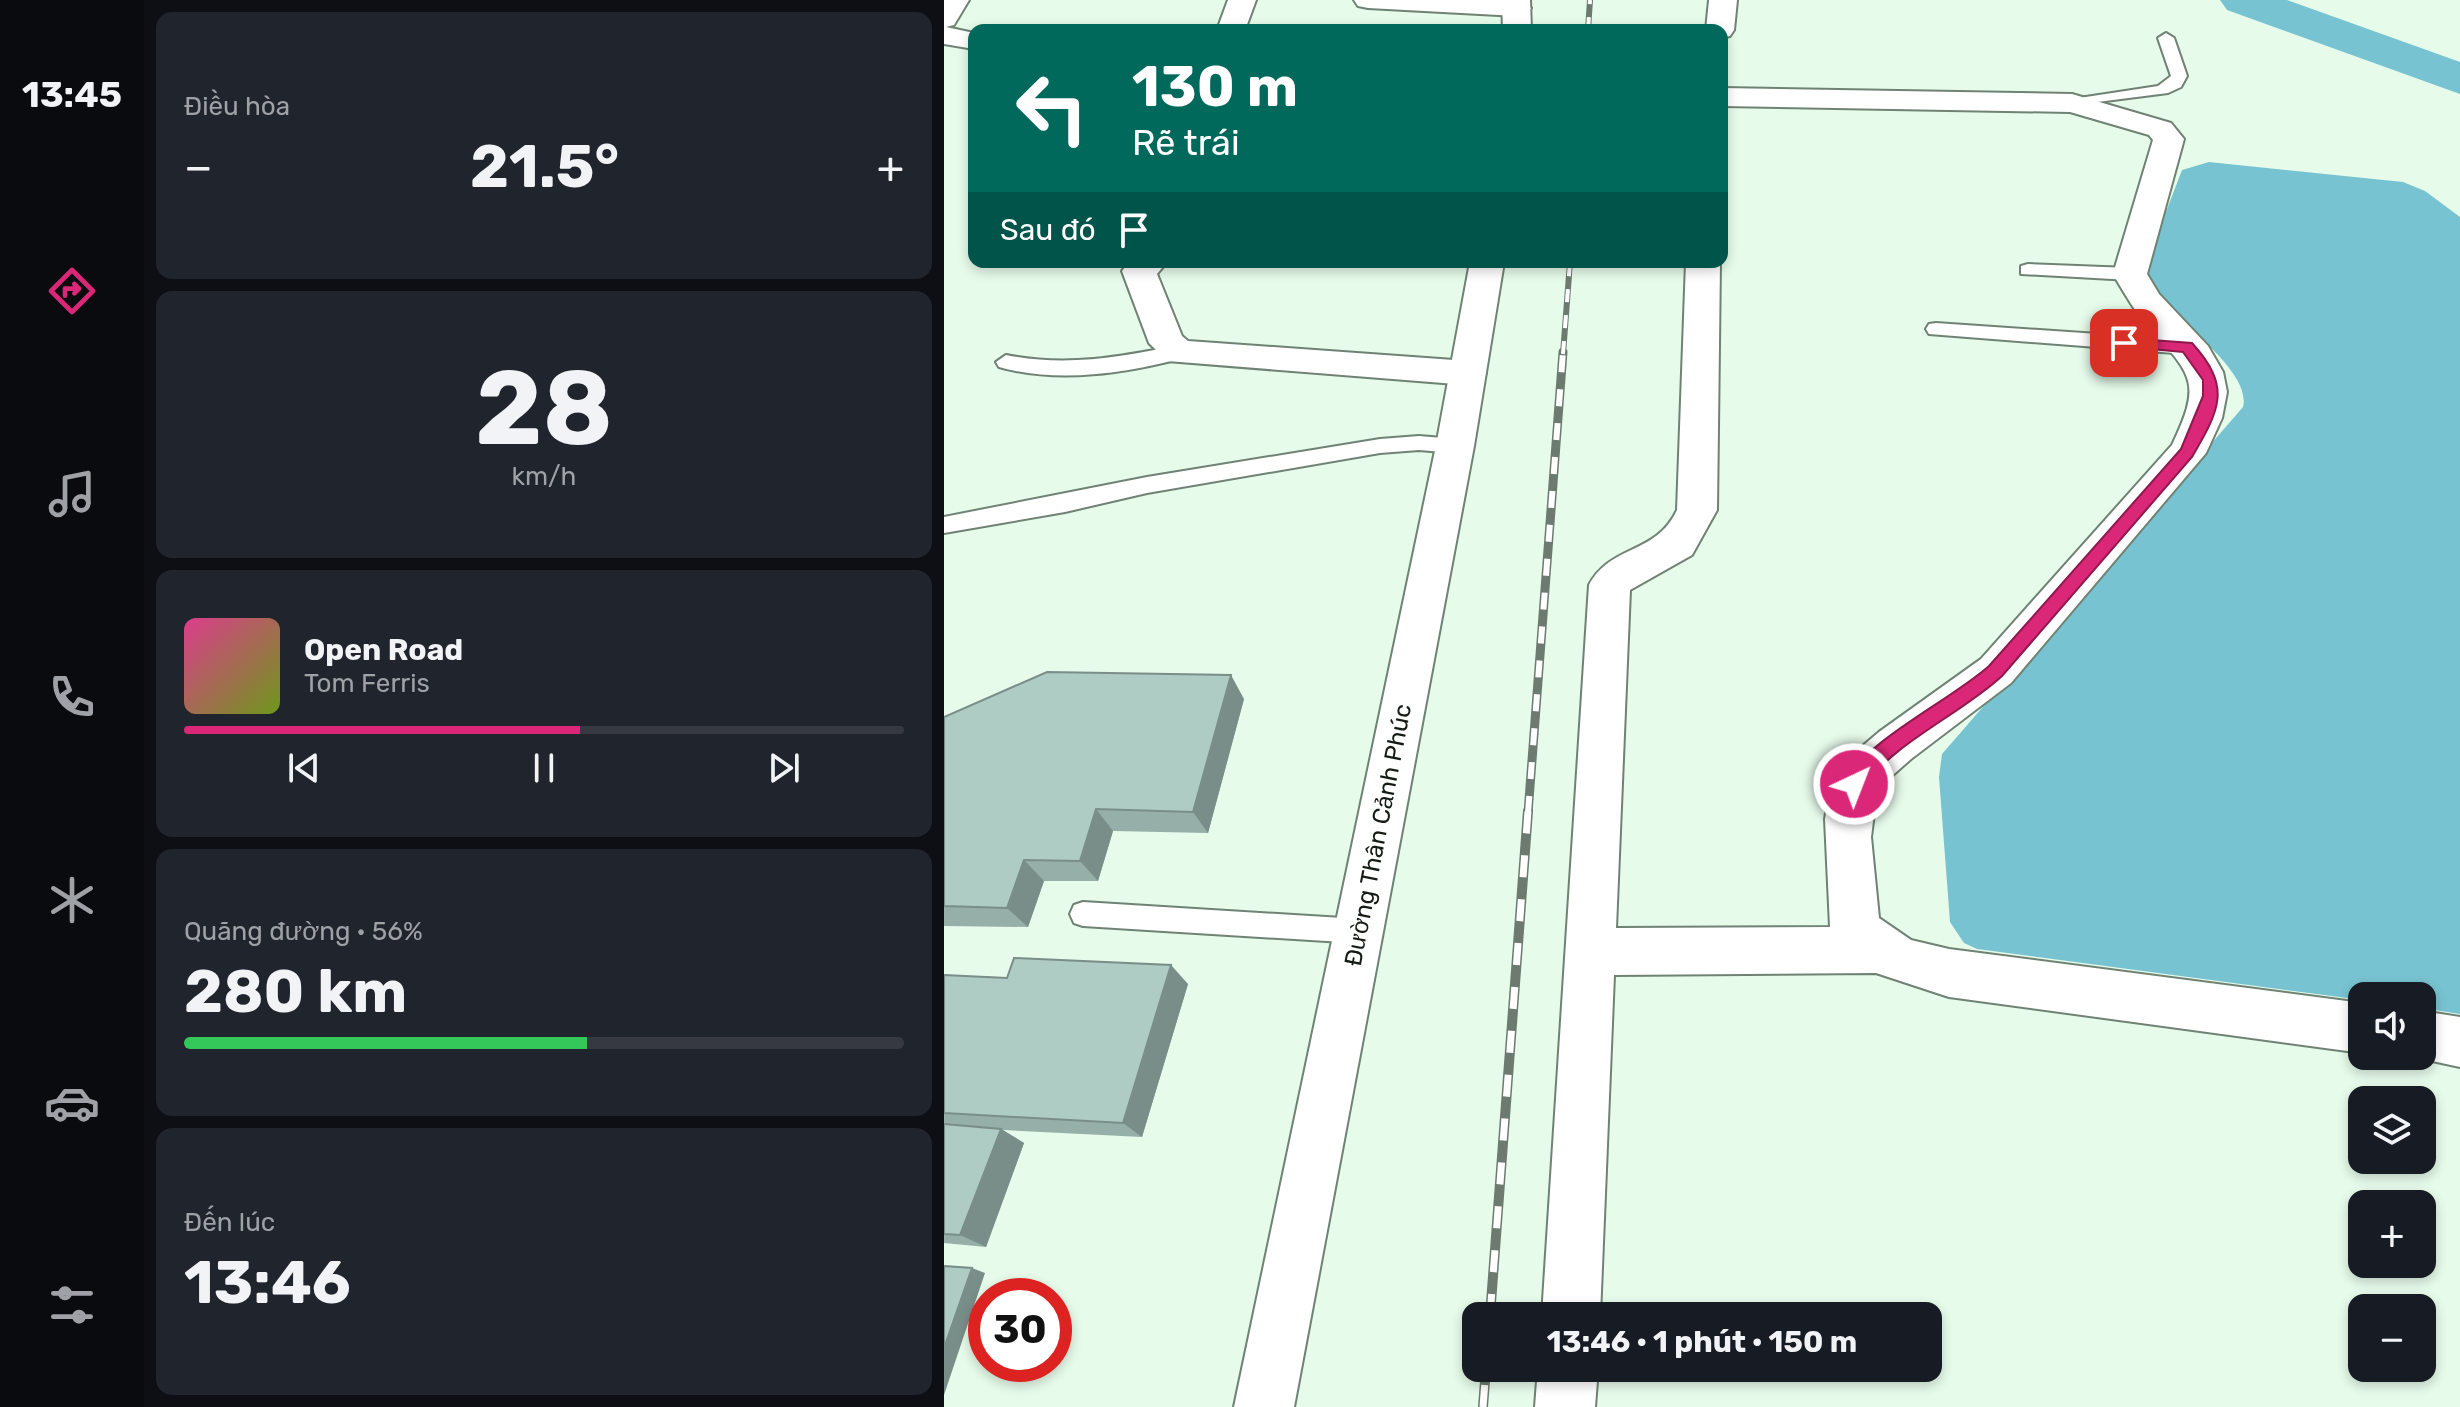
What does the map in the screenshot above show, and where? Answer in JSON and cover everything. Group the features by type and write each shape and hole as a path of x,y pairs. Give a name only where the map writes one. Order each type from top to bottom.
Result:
{"street":[{"path":"944,19 955,0"},
{"path":"1233,24 1242,0"},
{"path":"1368,0 1517,13"},
{"path":"1721,24 1723,0"},
{"path":"1728,97 2072,103 2150,124 2169,139 2130,274 2143,298 2187,347 2211,380 2203,420 2187,453 1996,671 1972,692 1867,764 1854,784 1849,809 1855,928 1876,950 1904,963 1949,973 2348,1026"},
{"path":"1143,268 1139,271 1167,343 1180,352 1209,357 1468,373"},
{"name":"Đường Thân Cảnh Phúc","path":"1264,1407 1455,446 1486,268"},
{"path":"1572,1302 1610,585 1622,570 1648,563 1674,550 1690,531 1697,510 1703,268"},
{"path":"1592,952 1876,950"},
{"path":"2436,1038 2460,1042"},
{"path":"1565,1407 1567,1382"}],"lane":[{"path":"2072,103 2162,90 2175,84 2179,76 2166,38"},
{"path":"2028,270 2130,274"},
{"path":"1936,329 2187,347"},
{"path":"1006,362 1041,370 1069,371 1180,352"},
{"path":"944,525 1147,485 1364,449 1419,443 1455,446"},
{"path":"1083,914 1359,931"}],"water":[{"path":"2209,162 2403,182 2425,191 2460,217 2460,1014 2436,1010 2436,982 2348,982 2348,998 1977,949 1964,943 1950,922 1939,777 1942,754 2243,407 2243,392 2222,359 2146,282 2146,264 2182,170"}],"building":[{"path":"1047,672 1231,675 1193,812 1096,809 1080,861 1024,860 1007,908 944,906 944,717"},
{"path":"1014,958 1171,965 1123,1123 944,1113 944,975 1007,978"},
{"path":"944,1124 1001,1129 960,1235 944,1234"},
{"path":"944,1266 972,1268 968,1278 944,1348"}],"waterway":[{"path":"2243,0 2460,79"}],"railway":[{"path":"1588,24 1590,0"},
{"path":"1563,354 1570,268"},
{"path":"1528,813 1563,352"},
{"path":"1491,1302 1528,811"},
{"path":"1483,1407 1485,1382"}],"route":[{"path":"1854,784 1867,764 1932,721 1996,671 2187,453 2199,432 2210,396 2211,380 2203,364 2187,347 2124,343"}]}
